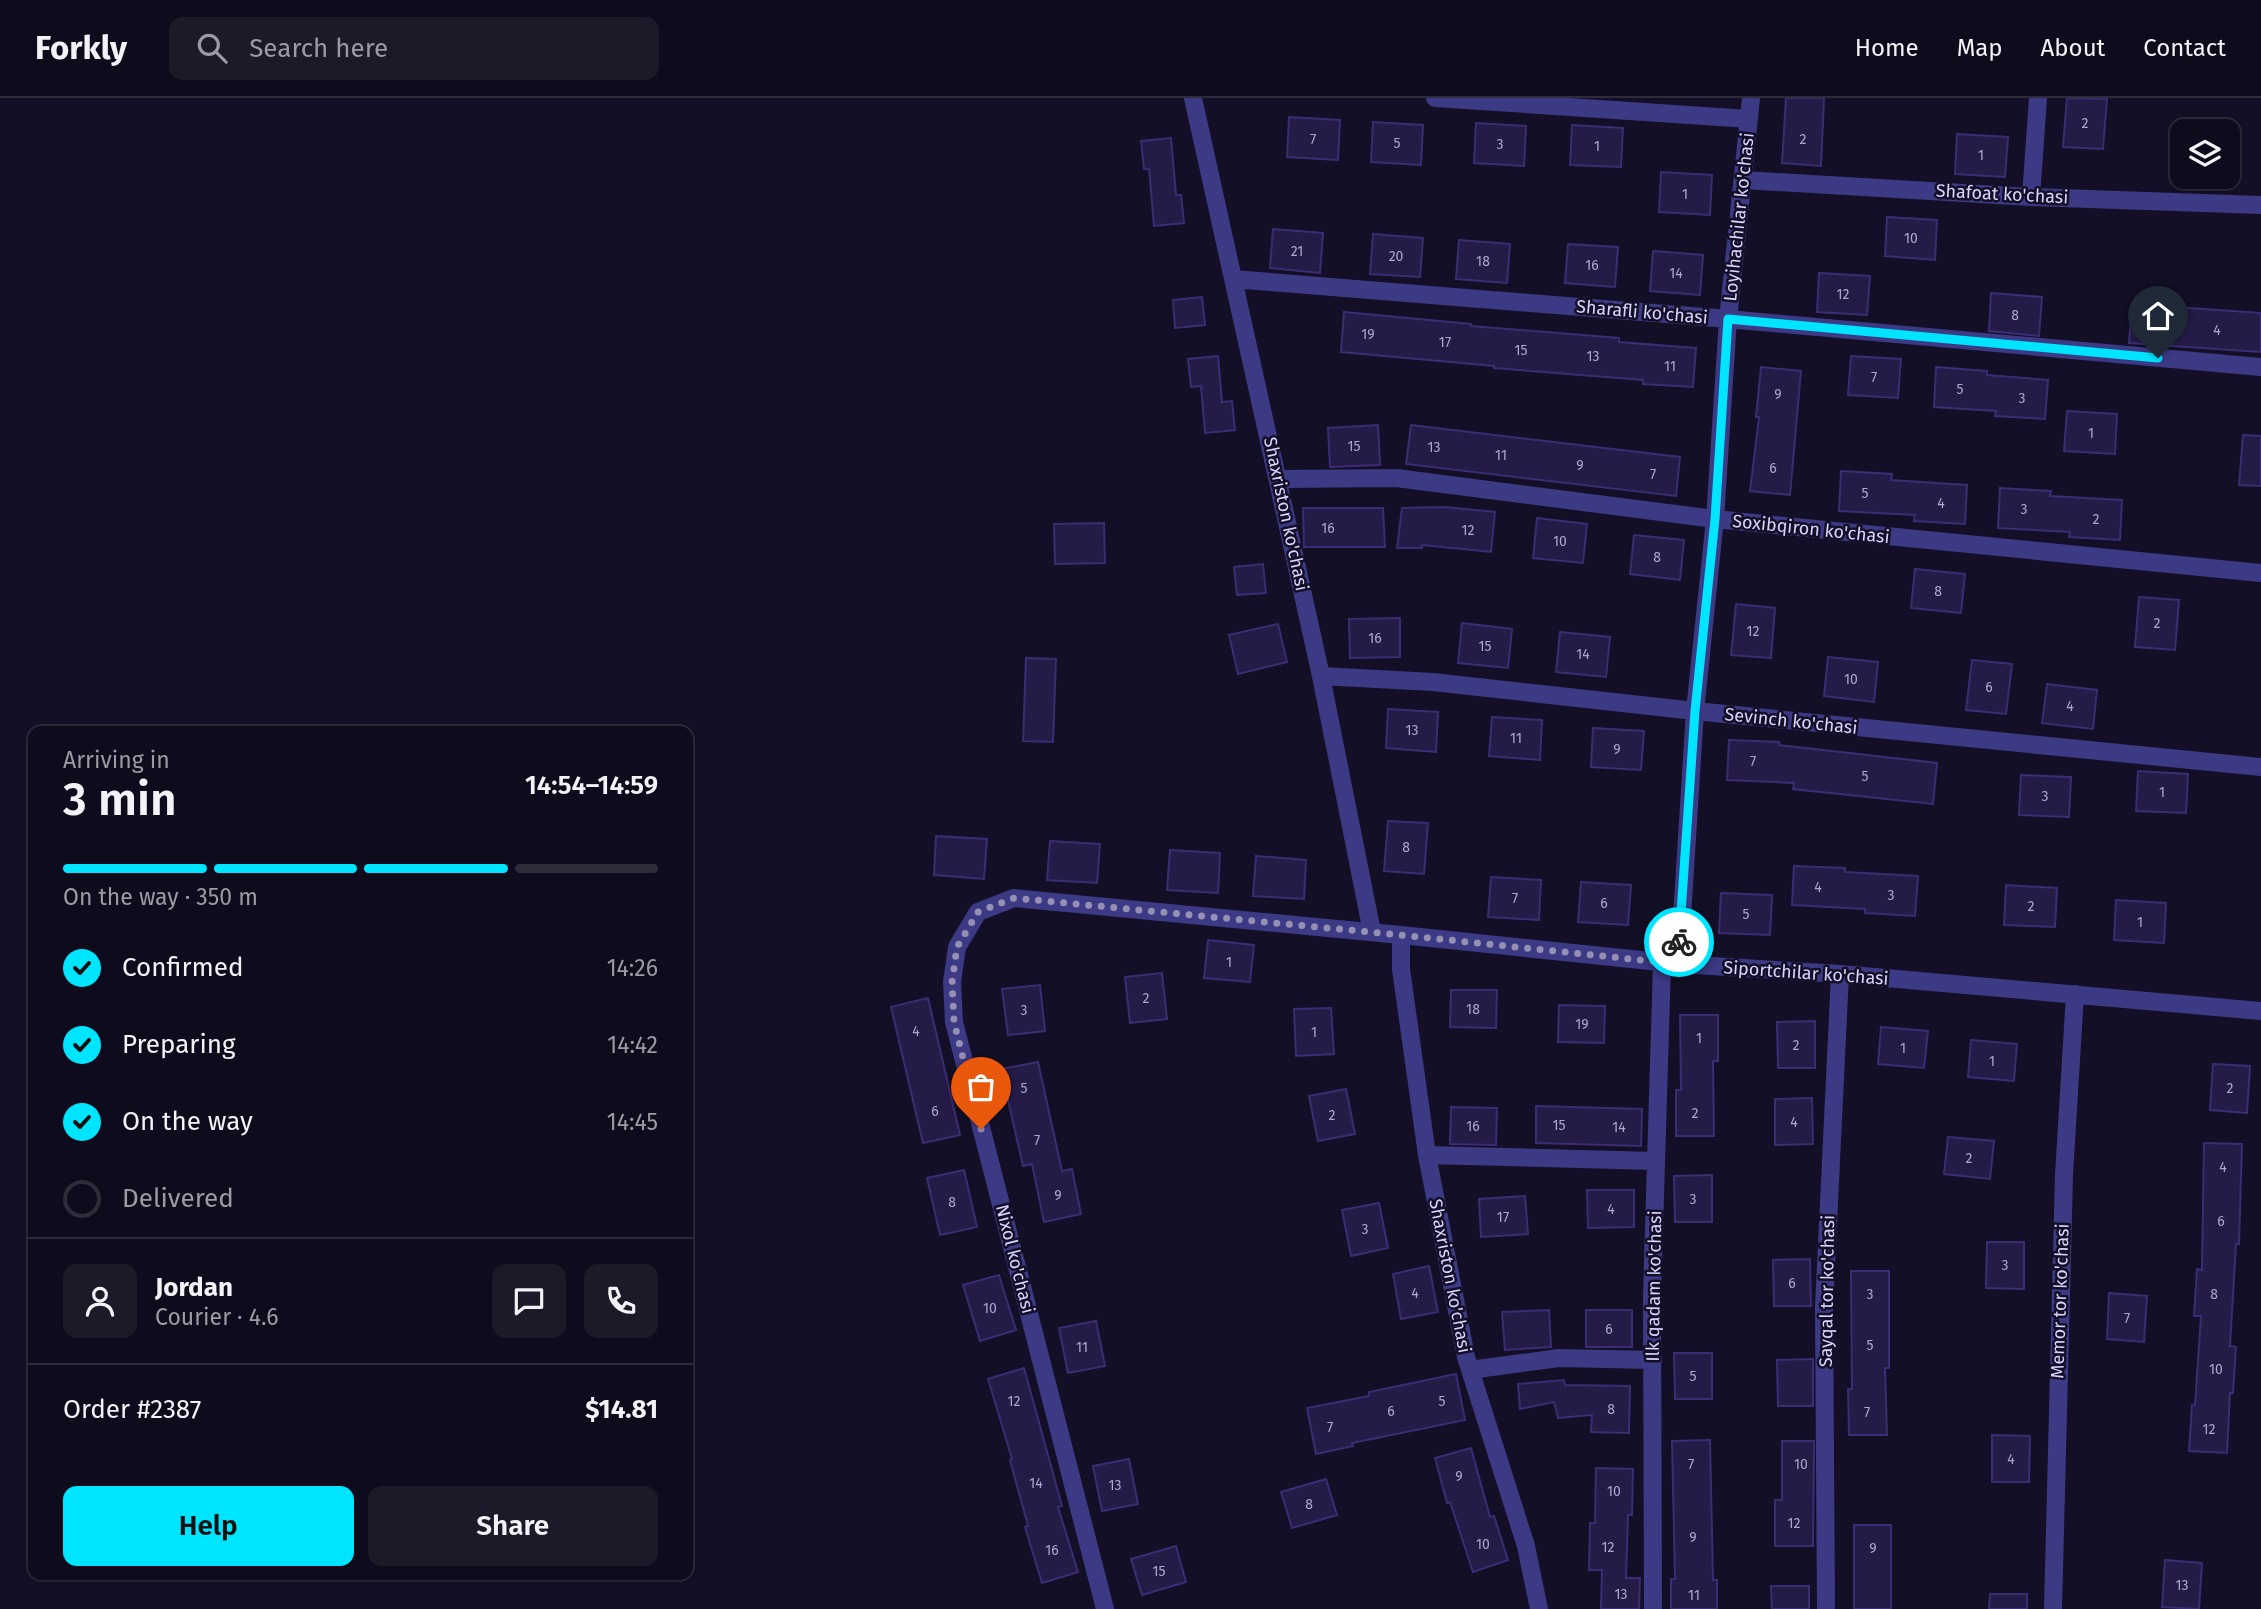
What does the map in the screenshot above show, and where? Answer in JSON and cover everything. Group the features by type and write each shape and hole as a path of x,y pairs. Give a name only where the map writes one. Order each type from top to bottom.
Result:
{"street":[{"name":"Shaxriston ko'chasi","path":"1193,98 1279,479 1372,932"},
{"path":"1435,98 1749,119"},
{"name":"Loyihachilar ko'chasi","path":"1670,963 1715,519 1728,319 1751,98"},
{"path":"2031,197 2038,98"},
{"name":"Shafoat ko'chasi","path":"1743,180 2031,197 2261,205"},
{"name":"Sharafli ko'chasi","path":"1233,279 1728,319 2261,367"},
{"name":"Soxibqiron ko'chasi","path":"1279,479 1396,478 1715,519 2261,573"},
{"name":"Sevinch ko'chasi","path":"1321,676 1433,682 2261,767"},
{"name":"Siportchilar ko'chasi","path":"978,912 1014,898 1670,963 2260,1007"},
{"name":"Nixol ko'chasi","path":"978,912 957,947 952,982 954,1022 1105,1609"},
{"name":"Shaxriston ko'chasi","path":"1401,935 1401,969 1427,1155 1470,1370 1526,1546 1539,1609"},
{"name":"Ilk qadam ko'chasi","path":"1653,1609 1656,1161 1670,963"},
{"name":"Sayqal tor ko'chasi","path":"1826,1609 1824,1307 1840,974"},
{"name":"Memor tor ko'chasi","path":"2053,1609 2064,1175 2075,994"},
{"path":"1427,1155 1656,1161"},
{"path":"1470,1370 1559,1358 1653,1360"}],"building":[{"path":"1786,98 1824,98 1821,166 1782,163"},
{"path":"2067,98 2107,99 2103,149 2063,147"},
{"path":"1289,117 1340,120 1338,160 1287,157"},
{"path":"1373,122 1423,125 1421,165 1371,162"},
{"path":"1476,123 1526,126 1524,166 1474,163"},
{"path":"1572,125 1623,128 1621,167 1570,165"},
{"path":"1957,134 2008,137 2005,177 1955,174"},
{"path":"1171,138 1176,195 1181,195 1184,223 1154,226 1149,169 1144,169 1141,141"},
{"path":"1661,172 1712,175 1710,215 1659,212"},
{"path":"1887,217 1937,220 1935,260 1885,256"},
{"path":"1273,229 1323,233 1320,273 1270,268"},
{"path":"1373,234 1423,238 1420,277 1370,274"},
{"path":"1459,240 1510,244 1507,283 1456,279"},
{"path":"1568,244 1618,247 1615,287 1565,283"},
{"path":"1653,251 1703,255 1700,295 1650,291"},
{"path":"1819,273 1870,276 1867,315 1817,312"},
{"path":"1991,293 2042,297 2039,336 1989,331"},
{"path":"1202,297 1205,325 1175,328 1173,300"},
{"path":"2132,304 2261,313 2261,352 2129,343"},
{"path":"1344,312 1619,338 1619,342 1696,348 1693,387 1341,352"},
{"path":"1218,356 1222,402 1232,401 1235,430 1205,433 1201,386 1191,387 1188,359"},
{"path":"1851,356 1901,359 1898,398 1848,395"},
{"path":"1761,367 1801,371 1790,495 1750,491 1759,417 1756,417"},
{"path":"1936,367 2048,380 2045,419 1995,416 1996,411 1934,407"},
{"path":"2067,411 2117,414 2115,454 2064,451"},
{"path":"1378,425 1380,465 1330,467 1328,428"},
{"path":"1411,425 1680,457 1676,496 1406,464"},
{"path":"2243,435 2261,436 2261,486 2239,485"},
{"path":"1841,471 1892,474 1891,480 1967,485 1965,524 1914,521 1915,515 1839,511"},
{"path":"2000,488 2051,491 2050,496 2122,500 2120,540 2069,537 2070,532 1998,528"},
{"path":"1445,507 1495,512 1491,552 1422,545 1422,548 1397,548 1402,508"},
{"path":"1303,508 1383,508 1385,547 1304,547"},
{"path":"1537,518 1587,524 1583,563 1533,558"},
{"path":"1104,523 1105,563 1055,564 1054,524"},
{"path":"1634,535 1684,540 1680,580 1630,574"},
{"path":"1263,564 1266,593 1237,595 1234,567"},
{"path":"1915,569 1965,574 1961,613 1911,608"},
{"path":"2139,597 2179,600 2175,650 2135,647"},
{"path":"1736,604 1775,608 1771,658 1731,655"},
{"path":"1400,618 1400,657 1350,658 1349,619"},
{"path":"1462,623 1512,629 1508,668 1458,663"},
{"path":"1278,624 1287,662 1238,674 1229,635"},
{"path":"1560,632 1610,637 1606,677 1556,672"},
{"path":"1828,657 1878,662 1874,702 1824,696"},
{"path":"1026,658 1056,659 1053,742 1023,741"},
{"path":"1972,660 2012,664 2006,714 1966,710"},
{"path":"2047,684 2097,690 2093,729 2042,723"},
{"path":"1388,709 1438,712 1436,752 1386,748"},
{"path":"1492,717 1542,720 1540,760 1489,756"},
{"path":"1593,728 1644,731 1641,770 1591,767"},
{"path":"1729,740 1779,742 1779,745 1937,763 1933,804 1793,789 1794,783 1727,780"},
{"path":"2138,771 2188,774 2186,813 2136,811"},
{"path":"2021,775 2071,777 2069,817 2019,815"},
{"path":"1388,821 1428,823 1424,874 1384,871"},
{"path":"936,836 987,839 984,879 934,875"},
{"path":"1050,841 1100,844 1097,883 1047,880"},
{"path":"1170,850 1220,853 1218,893 1167,890"},
{"path":"1256,856 1306,860 1304,899 1253,896"},
{"path":"1794,866 1845,868 1845,872 1918,876 1915,916 1865,913 1865,909 1792,905"},
{"path":"1491,877 1541,880 1539,920 1488,917"},
{"path":"1581,882 1631,885 1628,925 1578,922"},
{"path":"2006,885 2057,888 2055,927 2004,925"},
{"path":"1721,893 1772,895 1770,935 1719,933"},
{"path":"2116,900 2166,903 2164,943 2114,940"},
{"path":"1208,940 1254,945 1250,982 1204,978"},
{"path":"1162,973 1167,1019 1130,1023 1125,977"},
{"path":"1040,985 1045,1031 1008,1035 1002,989"},
{"path":"1451,990 1497,990 1496,1028 1450,1027"},
{"path":"928,998 960,1135 923,1143 891,1007"},
{"path":"1559,1005 1605,1006 1604,1043 1558,1042"},
{"path":"1331,1008 1334,1054 1296,1056 1294,1009"},
{"path":"1680,1015 1718,1015 1718,1061 1713,1061 1714,1136 1676,1136 1676,1090 1681,1090"},
{"path":"1815,1021 1815,1068 1778,1068 1777,1022"},
{"path":"1881,1027 1928,1031 1924,1068 1878,1064"},
{"path":"1971,1040 2017,1044 2014,1081 1968,1077"},
{"path":"1038,1062 1062,1171 1072,1169 1081,1214 1044,1222 1032,1164 1023,1166 1001,1069"},
{"path":"2213,1064 2250,1066 2247,1113 2210,1110"},
{"path":"1346,1089 1355,1134 1318,1141 1309,1096"},
{"path":"1812,1098 1813,1144 1775,1145 1775,1099"},
{"path":"1536,1106 1642,1109 1641,1146 1536,1143"},
{"path":"1451,1107 1497,1108 1496,1145 1450,1144"},
{"path":"1948,1137 1994,1141 1990,1179 1944,1174"},
{"path":"2204,1143 2242,1144 2239,1244 2236,1244 2230,1346 2236,1347 2227,1453 2189,1451 2201,1316 2194,1316 2197,1269 2202,1270"},
{"path":"964,1170 977,1227 940,1235 927,1178"},
{"path":"1712,1175 1712,1222 1675,1222 1674,1176"},
{"path":"1587,1190 1634,1190 1634,1227 1588,1228"},
{"path":"1525,1196 1528,1234 1481,1237 1479,1199"},
{"path":"1379,1203 1388,1248 1351,1256 1342,1210"},
{"path":"1987,1242 2024,1242 2024,1289 1986,1288"},
{"path":"1810,1259 1811,1306 1774,1306 1773,1260"},
{"path":"1429,1266 1438,1312 1401,1319 1393,1274"},
{"path":"1851,1271 1889,1271 1889,1368 1885,1368 1887,1435 1849,1435 1848,1389 1852,1389"},
{"path":"999,1275 1016,1330 980,1341 963,1285"},
{"path":"2109,1293 2147,1296 2144,1342 2107,1339"},
{"path":"1549,1310 1551,1347 1505,1350 1502,1312"},
{"path":"1586,1310 1632,1310 1632,1347 1586,1347"},
{"path":"1096,1321 1105,1366 1068,1373 1059,1328"},
{"path":"1674,1353 1712,1353 1712,1399 1675,1399"},
{"path":"1813,1359 1813,1406 1778,1406 1777,1360"},
{"path":"1024,1368 1062,1506 1058,1507 1078,1572 1042,1583 1025,1527 1028,1526 1010,1460 1012,1459 988,1379"},
{"path":"1456,1374 1465,1420 1352,1443 1353,1446 1316,1454 1307,1408"},
{"path":"1564,1380 1565,1385 1630,1386 1629,1433 1591,1432 1592,1415 1558,1418 1554,1402 1520,1409 1518,1384"},
{"path":"1992,1435 2030,1436 2029,1482 1992,1482"},
{"path":"1710,1440 1713,1580 1717,1580 1717,1609 1671,1609 1671,1579 1675,1579 1672,1441"},
{"path":"1782,1441 1814,1441 1813,1546 1775,1546 1775,1500 1782,1500"},
{"path":"1471,1448 1490,1517 1494,1516 1508,1560 1473,1572 1450,1502 1447,1503 1435,1458"},
{"path":"1129,1459 1138,1504 1102,1511 1093,1466"},
{"path":"1596,1468 1633,1469 1626,1578 1640,1578 1639,1609 1601,1609 1602,1570 1589,1570 1590,1523 1595,1523"},
{"path":"1326,1479 1337,1515 1292,1528 1281,1492"},
{"path":"1854,1525 1891,1525 1891,1609 1854,1609"},
{"path":"1176,1546 1186,1582 1142,1595 1131,1559"},
{"path":"2165,1560 2202,1563 2199,1609 2162,1607"},
{"path":"1771,1586 1809,1586 1809,1609 1772,1609"},
{"path":"1990,1594 2027,1594 2027,1609 1989,1609"}],"way so far":[{"path":"981,1129 954,1022 952,982 957,947 978,912 1014,898 1679,964 1679,942"}],"route":[{"path":"1679,942 1695,711 1715,519 1728,319 2158,358"}]}
